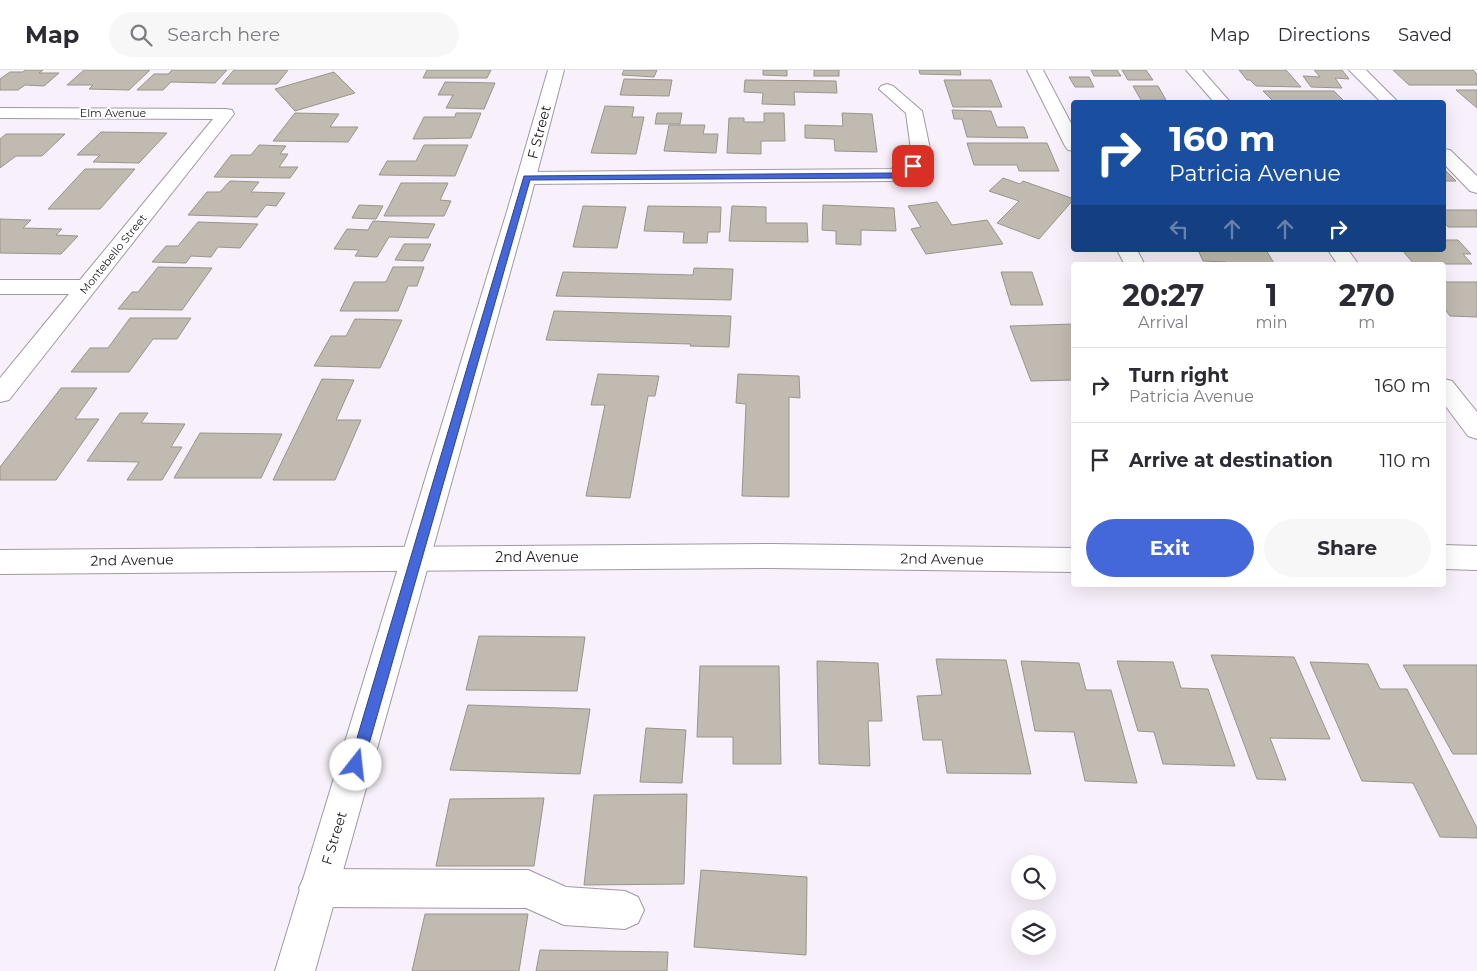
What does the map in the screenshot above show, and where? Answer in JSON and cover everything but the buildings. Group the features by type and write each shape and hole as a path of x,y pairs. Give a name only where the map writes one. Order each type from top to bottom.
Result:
{"street":[{"name":"F Street","path":"295,971 556,70"},
{"path":"1035,70 1071,140"},
{"path":"1194,70 1220,100"},
{"path":"1357,70 1388,100"},
{"path":"526,178 894,175 913,166 921,158 922,149 914,111 887,89"},
{"name":"Elm Avenue","path":"0,113 226,114"},
{"name":"Montebello Street","path":"0,394 226,114"},
{"path":"1446,156 1477,187"},
{"path":"0,287 87,287"},
{"path":"1446,390 1477,430"},
{"name":"2nd Avenue","path":"0,562 771,556 1071,560"},
{"path":"1446,557 1477,558"},
{"path":"318,888 528,889 564,906 624,910"}],"route":[{"path":"356,765 526,178 894,175 913,166"}]}
